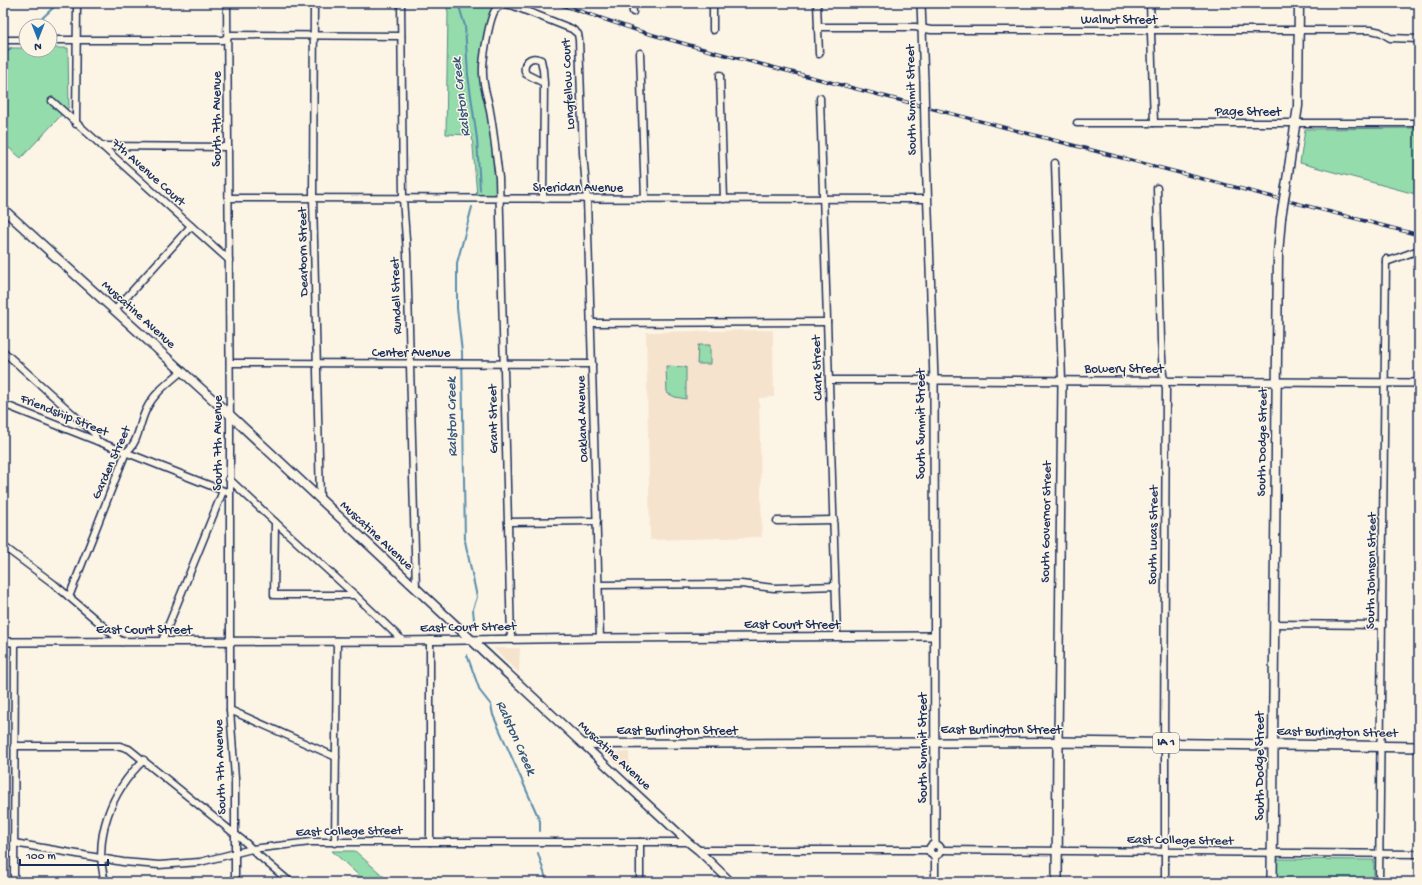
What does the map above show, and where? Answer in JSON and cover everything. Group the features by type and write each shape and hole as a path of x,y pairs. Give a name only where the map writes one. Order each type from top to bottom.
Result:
{"main road":[{"name":"South Dodge Street","path":"1272,882 1278,254 1281,218 1298,106 1299,3"},
{"name":"Muscatine Avenue","path":"3,208 230,415 583,744"},
{"name":"East Burlington Street","path":"583,744 1058,742 1419,747"},
{"name":"South Governor Street","path":"1057,882 1058,742"}],"street":[{"path":"76,124 77,3"},
{"name":"South 7th Avenue","path":"227,3 230,363 229,642 230,710 235,778 235,882"},
{"name":"Dearborn Street","path":"314,3 313,198 320,500"},
{"name":"Rundell Street","path":"401,3 403,198 416,589"},
{"path":"632,3 632,12"},
{"path":"713,3 713,30"},
{"path":"817,3 818,54"},
{"name":"South Summit Street","path":"921,3 934,380 935,844"},
{"path":"1150,3 1154,123"},
{"name":"Longfellow Court","path":"499,199 499,178 490,111 484,90 482,68 485,47 494,13 500,6 509,5 572,29 578,34 583,152 587,199"},
{"name":"Walnut Street","path":"818,27 915,27 931,30 1371,30 1380,32 1390,38 1419,39"},
{"path":"58,40 223,40 231,35 401,36"},
{"path":"3,40 18,40"},
{"path":"640,53 645,199"},
{"path":"720,76 724,199"},
{"path":"543,199 544,83"},
{"name":"Clark Street","path":"820,98 838,636"},
{"name":"7th Avenue Court","path":"52,101 229,260"},
{"name":"Page Street","path":"1077,123 1419,123"},
{"path":"102,146 228,147"},
{"name":"South Governor Street","path":"1055,163 1062,381 1058,742"},
{"name":"South Lucas Street","path":"1157,188 1161,333 1163,374 1166,389 1164,882"},
{"name":"Sheridan Avenue","path":"228,198 927,199"},
{"name":"Grant Street","path":"499,199 511,639"},
{"name":"Oakland Avenue","path":"587,199 600,638"},
{"path":"114,310 191,226"},
{"name":"South Johnson Street","path":"1379,882 1386,261 1419,250"},
{"path":"591,323 827,322"},
{"path":"3,351 94,433 97,441"},
{"name":"Center Avenue","path":"230,363 592,364"},
{"name":"Garden Street","path":"69,597 126,452 132,447 146,408 159,392 182,371"},
{"name":"Bowery Street","path":"829,380 1419,383"},
{"name":"Friendship Street","path":"3,404 229,493"},
{"path":"229,479 403,641"},
{"path":"162,641 222,491"},
{"path":"777,521 834,520"},
{"path":"508,522 597,521"},
{"path":"275,522 274,595 355,595"},
{"path":"3,546 27,563 122,642"},
{"path":"598,585 741,584 774,588 836,586"},
{"path":"1274,624 1382,625"},
{"name":"East Court Street","path":"3,642 403,641 934,636"},
{"path":"430,640 430,842"},
{"path":"335,843 337,641"},
{"path":"14,882 15,642"},
{"path":"230,710 336,757"},
{"name":"Muscatine Avenue","path":"583,744 731,882"},
{"path":"14,746 120,746 132,750 290,882"},
{"path":"105,882 101,858 102,837 105,824 114,799 128,776 144,760"},
{"name":"East College Street","path":"14,843 101,858 159,865 200,862 252,849 311,842 688,842"},
{"path":"640,842 640,882"},
{"path":"930,850 935,844 939,846 935,882"},
{"path":"698,850 930,850 932,854 938,853"},
{"name":"East College Street","path":"938,853 1057,850 1419,854"}],"shaded area":[{"path":"773,330 774,397 759,398 762,537 650,540 646,332"},
{"path":"493,648 520,648 519,673"},
{"path":"3,746 6,746 7,882 3,882"},
{"path":"629,752 630,776 605,753"}],"green space":[{"path":"446,3 497,3 491,14 482,53 480,73 496,179 496,196 477,196 472,135 446,134 448,13"},
{"path":"3,48 18,48 18,58 58,58 58,48 68,48 69,107 21,158 3,143"},
{"path":"1419,128 1419,195 1300,163 1305,129"},
{"path":"698,345 710,345 710,364 697,364"},
{"path":"666,366 686,367 686,399 675,397 667,393"},
{"path":"332,851 355,851 390,882 366,882"},
{"path":"1276,859 1374,860 1374,882 1276,882"}],"waterway":[{"name":"Ralston Creek","path":"42,18 58,3"},
{"name":"Ralston Creek","path":"458,3 465,26 468,75 477,139 480,190"},
{"name":"Ralston Creek","path":"3,56 11,48"},
{"name":"Ralston Creek","path":"472,207 457,263 457,308 462,352 465,541 477,597 473,609 474,620 477,627"},
{"name":"Ralston Creek","path":"467,655 480,691 491,705 493,715 540,821 540,831"},
{"name":"Ralston Creek","path":"538,853 547,882"}],"railway":[{"path":"556,3 639,31 714,52 1419,235"}]}
